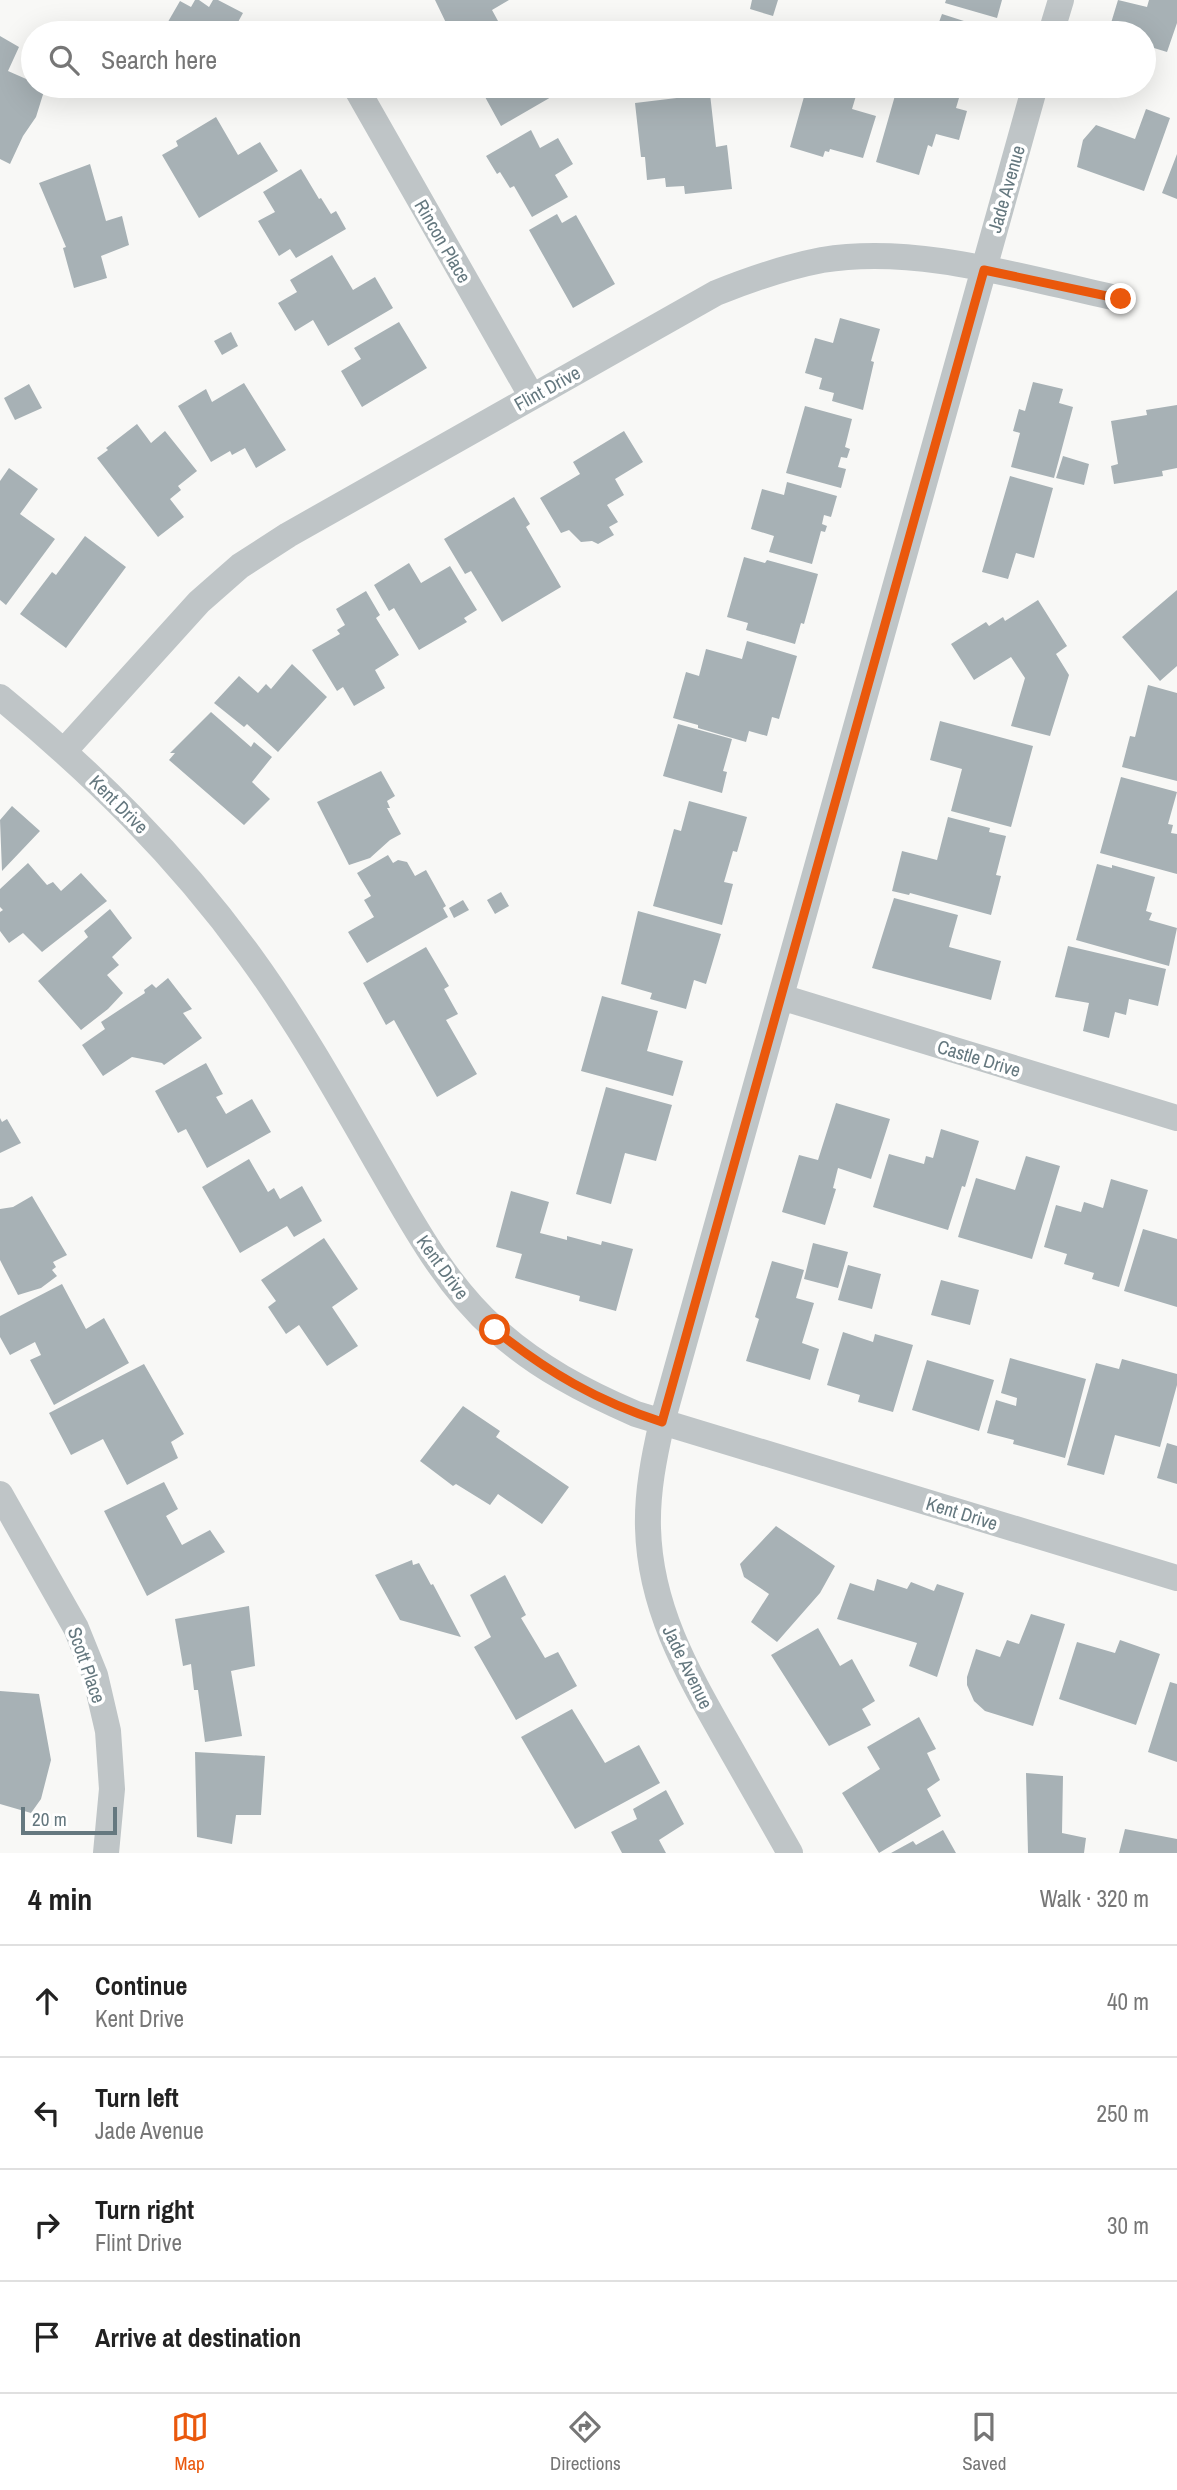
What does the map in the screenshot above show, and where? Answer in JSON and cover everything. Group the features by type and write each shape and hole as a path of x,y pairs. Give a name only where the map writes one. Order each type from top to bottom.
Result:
{"street":[{"path":"1055,21 1061,0"},
{"name":"Rincon Place","path":"362,98 532,397"},
{"name":"Jade Avenue","path":"790,1853 672,1640 655,1585 648,1529 651,1472 662,1422 1032,98"},
{"name":"Flint Drive","path":"65,750 199,602 240,566 288,535 716,293 772,271 824,260 877,256 930,259 1121,299"},
{"name":"Kent Drive","path":"0,696 65,750 131,814 192,882 250,956 316,1056 426,1247 456,1288 495,1330 534,1361 583,1391 662,1422 1177,1578"},
{"name":"Castle Drive","path":"781,997 1177,1118"},
{"name":"Scott Place","path":"0,1494 76,1628 95,1675 108,1731 112,1789 106,1853"}],"building":[{"path":"195,0 209,7 213,0 218,0 243,13 239,21 168,21 180,1 191,7"},
{"path":"435,0 509,0 492,10 498,21 445,21"},
{"path":"752,0 778,0 773,16 750,9"},
{"path":"946,0 1002,0 997,18 945,3"},
{"path":"1118,0 1147,7 1149,0 1177,0 1177,23 1167,52 1156,49 1156,21 1112,21"},
{"path":"942,14 964,21 939,21"},
{"path":"0,36 19,47 8,71 21,77 21,98 42,98 36,117 23,136 10,164 0,159"},
{"path":"486,98 549,98 501,126"},
{"path":"677,98 710,98 716,147 727,145 732,189 685,194 684,186 666,187 665,178 647,180 645,157 641,157 635,103"},
{"path":"804,98 855,98 852,109 876,116 863,158 830,149 829,152 825,151 823,157 790,147"},
{"path":"894,98 959,98 956,108 967,111 959,140 936,134 932,147 928,145 919,175 876,162"},
{"path":"1146,109 1170,118 1144,191 1077,167 1083,140 1096,125 1135,139"},
{"path":"216,117 238,155 260,142 278,171 199,218 162,155 178,146 176,141"},
{"path":"531,130 540,148 558,138 573,164 555,175 568,197 532,217 514,186 510,188 486,156"},
{"path":"1177,154 1177,199 1162,193"},
{"path":"90,164 106,221 122,216 129,245 101,256 107,278 74,288 63,248 66,247 39,183"},
{"path":"301,169 319,199 321,198 331,214 336,211 346,229 296,258 290,249 279,256 258,221 275,212 263,192"},
{"path":"557,214 562,223 576,215 615,284 573,308 529,230"},
{"path":"332,255 353,290 375,277 393,308 328,346 313,320 295,331 278,303 297,292 290,280"},
{"path":"840,318 880,329 871,361 874,362 863,410 832,401 834,393 819,389 822,378 805,373 815,338 833,343"},
{"path":"399,322 427,368 362,407 341,371 361,359 354,348"},
{"path":"231,332 238,346 222,355 214,341"},
{"path":"1033,382 1063,389 1059,403 1073,407 1054,478 1011,467 1020,433 1013,431 1019,409 1025,411"},
{"path":"244,383 286,450 256,468 245,448 232,455 230,451 211,462 178,406 206,389 212,402"},
{"path":"29,384 42,408 15,420 4,398"},
{"path":"1177,405 1177,468 1162,471 1163,476 1114,484 1111,466 1118,464 1111,421 1147,415 1146,410"},
{"path":"805,406 852,419 845,447 850,449 847,458 841,457 838,467 846,469 841,488 786,473"},
{"path":"137,424 151,443 165,431 197,471 178,486 181,490 170,499 184,517 158,537 97,458"},
{"path":"624,431 643,462 615,479 624,495 607,505 618,522 609,527 614,535 598,544 592,541 581,542 569,530 561,533 540,498 580,474 573,462"},
{"path":"1063,456 1089,464 1084,485 1056,478"},
{"path":"9,468 38,489 20,514 55,539 6,605 0,600 0,481"},
{"path":"1010,476 1053,488 1034,558 1016,553 1008,579 982,572"},
{"path":"787,482 837,496 831,517 824,515 822,524 827,526 825,532 821,531 812,564 769,552 774,536 751,529 762,489 784,495"},
{"path":"514,497 530,524 526,527 561,587 502,622 471,571 465,574 444,539"},
{"path":"85,536 126,567 66,648 20,614 52,572 56,575"},
{"path":"744,557 765,563 767,560 818,574 804,624 801,623 795,644 746,630 748,623 727,617"},
{"path":"409,563 421,583 450,566 477,610 464,618 467,622 419,650 394,608 389,611 374,585"},
{"path":"1177,590 1177,666 1160,681 1122,637"},
{"path":"366,591 380,615 376,618 399,655 375,670 385,688 354,706 343,687 337,691 312,650 340,634 337,630 345,625 336,609"},
{"path":"1038,600 1067,646 1056,654 1069,675 1050,736 1011,726 1025,678 1011,657 974,680 951,644 986,622 989,626 1003,617 1005,621"},
{"path":"747,641 797,656 779,719 772,717 767,736 749,731 746,742 673,718 686,672 699,676 706,649 742,659"},
{"path":"292,664 327,697 278,752 247,724 244,727 214,703 239,676 258,693 266,684 271,689"},
{"path":"1148,685 1177,693 1177,781 1122,767 1130,736 1135,737"},
{"path":"211,712 251,747 254,742 272,757 252,782 270,799 244,825 169,760 175,753 170,753"},
{"path":"940,721 1033,746 1011,827 951,811 962,769 930,760"},
{"path":"678,724 732,739 723,771 727,772 722,793 663,776"},
{"path":"381,771 395,796 387,801 390,808 387,808 401,834 370,858 349,865 317,802"},
{"path":"1121,777 1177,792 1168,824 1173,825 1171,833 1177,834 1177,874 1100,853"},
{"path":"689,801 747,817 737,852 733,851 724,882 733,884 722,925 653,906 674,829 681,831"},
{"path":"12,806 40,831 2,871 0,820"},
{"path":"948,817 990,828 989,832 1006,836 996,875 1001,876 991,915 910,893 892,891 902,851 937,860"},
{"path":"388,855 393,863 398,860 407,862 415,876 426,870 446,906 443,908 448,917 367,963 348,932 374,917 364,900 371,896 357,873"},
{"path":"28,863 47,885 53,882 61,891 81,873 107,901 42,952 23,933 9,943 0,931 0,912 3,910 0,907 0,889"},
{"path":"1097,864 1112,868 1112,865 1155,877 1146,911 1152,913 1149,920 1177,928 1169,966 1076,940"},
{"path":"501,892 509,906 495,914 487,900"},
{"path":"894,898 958,915 949,947 1001,961 991,1000 872,968"},
{"path":"463,900 469,910 454,918 449,908"},
{"path":"110,909 132,938 112,957 119,965 107,975 123,993 81,1030 38,981 88,937 84,931"},
{"path":"638,911 721,934 706,984 694,980 686,1009 650,999 652,993 621,984"},
{"path":"1068,946 1166,969 1158,1006 1129,999 1126,1015 1115,1012 1109,1038 1083,1031 1089,1003 1055,997"},
{"path":"426,947 449,986 444,989 458,1014 446,1020 477,1074 437,1097 394,1020 386,1025 363,983"},
{"path":"168,978 192,1009 183,1013 202,1038 164,1065 132,1057 103,1076 82,1045 105,1029 101,1022 145,993 144,990 152,984 156,988"},
{"path":"602,996 658,1011 647,1051 683,1061 673,1096 581,1071"},
{"path":"206,1063 223,1094 216,1097 226,1114 252,1099 271,1132 207,1168 186,1129 178,1133 155,1091"},
{"path":"606,1087 672,1105 656,1161 625,1153 611,1204 576,1194"},
{"path":"836,1103 890,1119 871,1179 838,1168 833,1188 836,1189 825,1225 782,1212 799,1155 818,1160"},
{"path":"0,1118 2,1122 7,1119 21,1143 0,1153"},
{"path":"941,1129 979,1141 948,1230 873,1207 889,1154 924,1164 926,1156 933,1158"},
{"path":"1026,1156 1060,1166 1032,1259 958,1237 976,1178 1015,1190"},
{"path":"249,1159 268,1192 274,1188 280,1199 302,1186 322,1221 294,1237 287,1226 240,1253 202,1187"},
{"path":"1111,1179 1148,1190 1119,1287 1092,1279 1094,1273 1064,1264 1067,1254 1044,1247 1056,1205 1081,1212 1084,1202 1103,1208"},
{"path":"511,1191 549,1202 540,1233 567,1240 567,1236 601,1245 602,1241 633,1249 616,1311 579,1301 580,1296 515,1278 522,1254 496,1247"},
{"path":"32,1196 67,1255 53,1262 56,1267 52,1270 57,1276 41,1288 18,1295 0,1260 0,1209 13,1207"},
{"path":"1143,1229 1177,1239 1177,1307 1124,1291"},
{"path":"324,1238 358,1289 332,1307 358,1346 327,1366 299,1325 286,1334 268,1307 276,1301 261,1280"},
{"path":"813,1243 848,1252 838,1288 804,1279"},
{"path":"772,1261 804,1270 796,1298 814,1303 802,1343 819,1349 810,1380 746,1361 759,1319 755,1317"},
{"path":"848,1265 881,1274 872,1309 838,1300"},
{"path":"941,1280 979,1290 970,1325 931,1315"},
{"path":"62,1284 86,1329 104,1318 129,1363 54,1405 30,1360 41,1355 35,1342 10,1355 0,1337 0,1316"},
{"path":"843,1332 873,1342 875,1334 913,1345 893,1412 858,1402 860,1395 827,1385"},
{"path":"1010,1358 1086,1379 1065,1458 1013,1444 1014,1440 987,1433 996,1400 1016,1406 1017,1398 1001,1393"},
{"path":"1122,1359 1177,1374 1177,1385 1160,1447 1115,1435 1104,1475 1067,1465 1096,1363 1119,1369"},
{"path":"927,1360 994,1380 979,1431 912,1410"},
{"path":"144,1364 184,1434 171,1442 178,1458 127,1485 103,1439 71,1455 49,1413"},
{"path":"463,1406 500,1431 496,1437 569,1487 542,1524 498,1494 490,1505 456,1484 453,1486 420,1461"},
{"path":"1167,1443 1177,1446 1177,1484 1157,1478"},
{"path":"164,1482 178,1509 166,1516 182,1545 210,1530 225,1552 147,1596 104,1511"},
{"path":"776,1526 835,1566 820,1593 777,1642 751,1622 769,1594 744,1577 740,1564"},
{"path":"412,1560 413,1565 419,1563 431,1585 433,1584 461,1637 400,1620 375,1575"},
{"path":"505,1575 526,1615 521,1618 545,1658 558,1652 577,1686 516,1720 474,1647 491,1637 470,1595"},
{"path":"877,1579 907,1589 911,1582 934,1591 937,1584 964,1593 937,1677 909,1666 917,1643 837,1619 850,1583 874,1591"},
{"path":"249,1606 255,1666 231,1671 242,1736 205,1742 198,1690 194,1690 191,1664 183,1666 175,1619"},
{"path":"1031,1614 1065,1624 1033,1726 985,1711 974,1701 967,1685 976,1649 1000,1657 1007,1640 1019,1644"},
{"path":"818,1628 840,1666 852,1659 875,1701 862,1709 871,1725 829,1746 771,1655"},
{"path":"1120,1640 1160,1654 1136,1725 1059,1699 1077,1642 1115,1653"},
{"path":"1170,1682 1177,1684 1177,1762 1148,1752"},
{"path":"0,1691 39,1694 51,1760 41,1799 31,1813 0,1804"},
{"path":"572,1709 605,1763 639,1745 660,1783 575,1829 521,1737"},
{"path":"919,1717 936,1749 927,1753 940,1780 927,1789 941,1816 879,1853 842,1793 880,1769 867,1747"},
{"path":"195,1752 265,1756 261,1815 236,1815 232,1844 197,1837"},
{"path":"1026,1773 1063,1776 1062,1833 1086,1838 1084,1853 1028,1853"},
{"path":"666,1790 684,1824 659,1840 666,1853 622,1853 611,1832 637,1819 633,1809"},
{"path":"1125,1829 1177,1839 1177,1853 1119,1853"},
{"path":"943,1830 956,1853 891,1853 913,1841 916,1845"}],"route":[{"path":"495,1330 534,1361 583,1391 662,1422 984,270 1121,299"}]}
